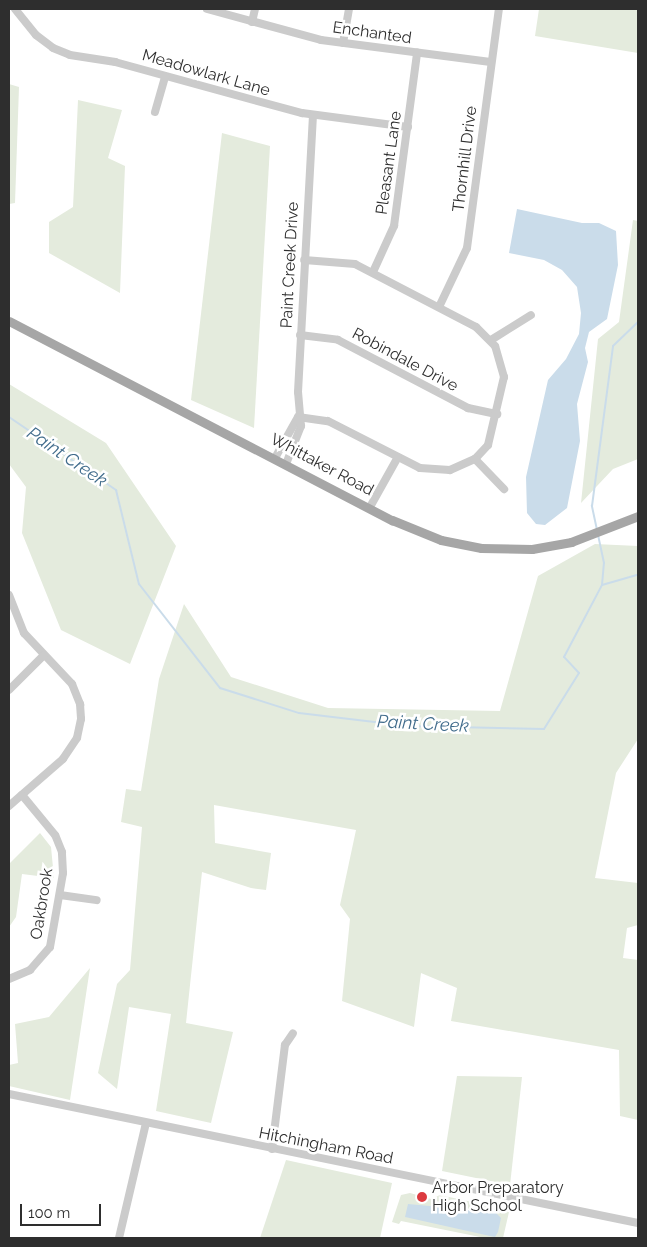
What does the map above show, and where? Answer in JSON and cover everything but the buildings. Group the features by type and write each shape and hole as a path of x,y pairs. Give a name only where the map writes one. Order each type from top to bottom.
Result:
{"main road":[{"name":"Whittaker Road","path":"9,321 424,534 481,548 532,549 589,536 638,516"}],"street":[{"name":"Meadowlark Lane","path":"15,9 36,35 53,48 70,55 115,62 313,115 408,127"},
{"name":"Enchanted","path":"207,9 252,22 343,43 492,62"},
{"path":"252,22 255,9"},
{"path":"343,43 349,9"},
{"name":"Thornhill Drive","path":"439,307 467,248 499,9"},
{"name":"Pleasant Lane","path":"373,272 394,226 417,53"},
{"path":"155,112 165,76"},
{"name":"Paint Creek Drive","path":"286,464 300,431 298,417 300,335 313,115"},
{"path":"298,417 328,421 420,468 439,471 460,468 475,459 488,445 496,414 503,369 491,340 476,327 373,272 349,262 304,260"},
{"path":"491,340 531,315"},
{"name":"Robindale Drive","path":"300,335 338,340 468,408 496,414"},
{"name":"Paint Creek Drive","path":"275,458 298,417"},
{"path":"370,507 398,457"},
{"path":"475,459 504,490"},
{"path":"9,597 24,633 61,670 75,690 80,704 80,728 63,759 9,806"},
{"path":"9,690 44,654"},
{"name":"Oakbrook","path":"9,979 30,970 50,947 60,895 63,860 60,844 49,826 22,795"},
{"path":"60,895 97,900"},
{"path":"272,1149 285,1045 293,1033"},
{"name":"Hitchingham Road","path":"9,1094 146,1124 638,1223"},
{"path":"119,1238 146,1124"}],"shaded area":[{"path":"539,9 638,9 638,53 535,36"},
{"path":"9,84 19,87 15,203 9,204"},
{"path":"78,100 122,110 108,158 125,166 120,293 49,253 49,222 73,207"},
{"path":"222,133 270,146 254,428 191,400"},
{"path":"633,220 638,221 638,459 613,469 581,503 598,339 619,322"},
{"path":"9,384 106,443 176,546 130,664 61,630 22,533 26,487 9,464"},
{"path":"595,544 638,546 638,739 616,773 595,878 638,883 638,925 627,928 623,958 638,960 638,1120 620,1116 619,1050 451,1021 457,988 421,973 414,1027 342,1001 350,919 340,905 356,830 214,805 215,843 271,853 266,890 251,888 202,872 186,1023 233,1032 211,1123 156,1111 171,1014 129,1007 117,1089 98,1073 117,984 130,970 142,827 121,822 126,789 141,791 159,679 184,604 231,677 328,708 500,711 538,576"},
{"path":"40,833 51,847 54,878 22,874 16,917 9,927 9,864"},
{"path":"90,968 70,1100 9,1086 9,1065 18,1063 15,1024 49,1017"},
{"path":"457,1076 522,1077 510,1185 442,1171"},
{"path":"286,1160 392,1183 380,1238 260,1238"},
{"name":"Arbor Preparatory High School","path":"410,1193 431,1199 440,1195 504,1209 509,1212 503,1238 485,1238 401,1221 399,1224 392,1222 401,1195"}],"water":[{"path":"517,209 582,223 599,223 616,231 618,265 607,319 589,332 585,348 588,362 577,404 580,441 567,508 545,525 536,524 527,513 526,477 548,380 566,359 579,334 581,313 577,287 562,270 544,260 509,253"},
{"path":"408,1204 495,1212 501,1218 498,1232 495,1237 405,1217"}],"waterway":[{"name":"Paint Creek","path":"597,530 592,506 613,346 638,322"},
{"name":"Paint Creek","path":"9,417 116,490 139,584 220,688 299,713 408,726 544,729 579,673 564,657 602,585 604,563 598,535"},
{"path":"602,585 638,575"}],"place":[{"name":"Arbor Preparatory High School","path":"422,1197"}]}
